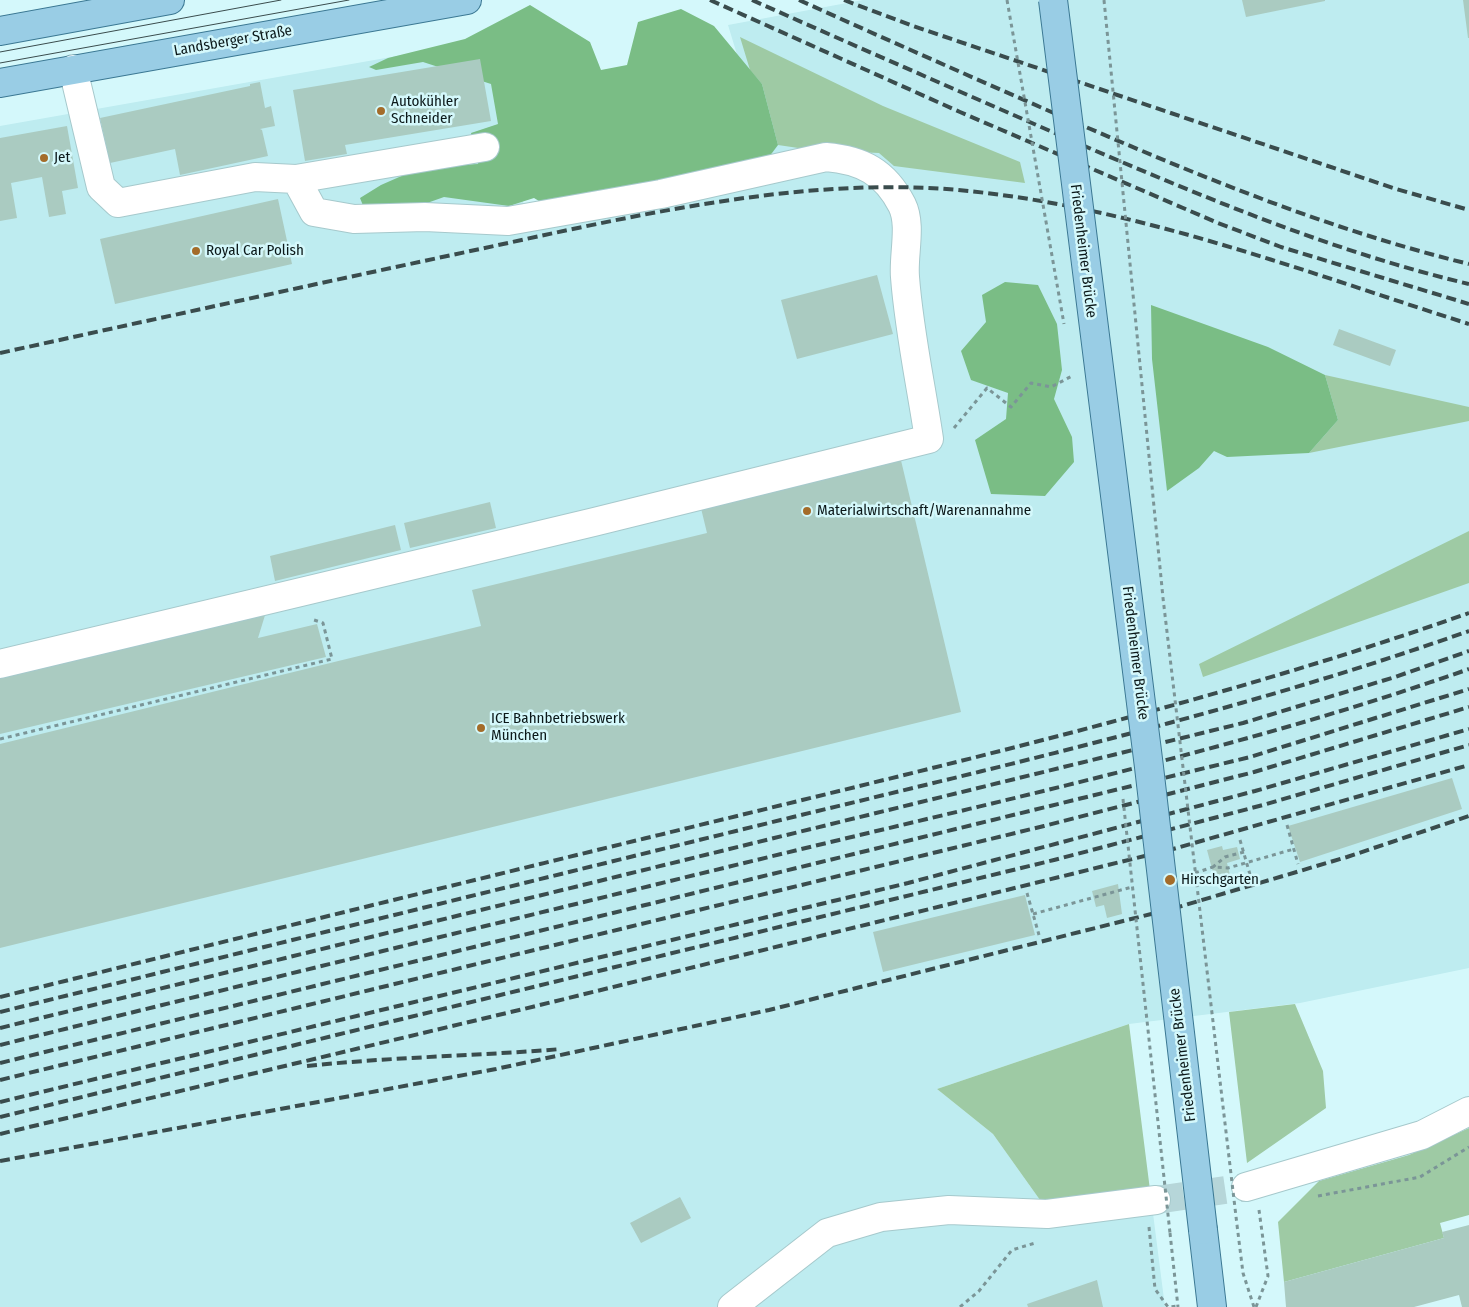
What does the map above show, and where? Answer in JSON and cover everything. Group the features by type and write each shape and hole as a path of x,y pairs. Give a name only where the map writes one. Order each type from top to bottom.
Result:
{"main road":[{"path":"0,31 170,0"},
{"name":"Landsberger Straße","path":"0,83 467,0"},
{"name":"Friedenheimer Brücke","path":"1053,0 1149,767 1212,1307"}],"lane":[{"path":"73,69 101,187 118,203 255,177 296,179 485,147"},
{"path":"0,664 584,524 929,438 905,276 906,230 903,207 892,187 873,171 850,159 826,157 661,194 508,221 425,217 354,220 314,212 296,179"},
{"path":"1252,1201 1422,1135 1469,1111"},
{"path":"732,1307 828,1233 881,1217 949,1210 1153,1216"}],"path":[{"name":"Friedenheimer Brücke","path":"1007,0 1064,328"},
{"path":"1104,0 1164,608 1243,1273 1255,1307"},
{"path":"1071,367 1074,386"},
{"path":"968,414 986,388 1011,407 1031,383 1051,387 1072,376"},
{"path":"0,739 144,702 332,659 328,642"},
{"path":"1287,825 1298,864"},
{"path":"1240,840 1251,878"},
{"name":"Friedenheimer Brücke","path":"1127,847 1178,1307"},
{"path":"1213,867 1228,868 1294,848"},
{"path":"1195,873 1213,867 1225,857 1244,852"},
{"path":"1033,914 1132,887"},
{"path":"1027,893 1038,935"},
{"path":"1316,1197 1420,1177 1469,1147"},
{"path":"1255,1307 1268,1276 1252,1201 1268,1206"},
{"path":"1150,1236 1155,1289 1168,1307 1178,1307"},
{"path":"960,1307 978,1291 1012,1250 1040,1241"}],"shaded area":[{"path":"863,0 1469,0 1469,968 1300,1003 1129,1024 937,1089 993,1134 1040,1200 1150,1190 1165,1307 0,1307 0,126 499,38 527,228 771,166 728,25"}],"green space":[{"path":"530,5 590,42 601,70 627,65 638,22 681,9 714,26 762,84 778,145 751,181 572,221 534,198 509,206 444,197 413,208 364,208 360,198 381,185 422,167 478,164 471,133 498,124 491,84 423,62 376,70 369,67 388,58 465,39"},
{"path":"740,37 883,106 1020,162 1025,183 894,166 879,153 812,150 778,145 762,84 750,70"},
{"path":"1005,282 1038,285 1057,324 1062,370 1054,399 1072,437 1074,462 1045,496 991,494 975,440 1006,419 1008,393 971,380 961,351 986,322 982,295"},
{"path":"1151,305 1268,347 1325,375 1338,420 1309,453 1227,457 1214,451 1199,468 1167,491 1152,359"},
{"path":"1325,375 1469,407 1469,421 1309,453 1338,420"},
{"path":"1469,531 1469,583 1203,677 1199,664"},
{"path":"1295,1004 1323,1071 1326,1108 1247,1163 1229,1012"},
{"path":"1129,1024 1150,1190 1040,1200 993,1134 937,1089"},
{"path":"1469,1128 1469,1215 1440,1223 1444,1238 1284,1282 1278,1222 1319,1181 1409,1155"}],"building":[{"path":"1242,0 1325,0 1325,1 1246,17"},
{"path":"1463,0 1469,0 1469,38 1468,38"},
{"path":"480,59 491,121 345,145 347,154 305,161 293,90"},
{"path":"260,82 265,108 271,106 275,126 260,129 262,130 268,156 180,175 175,149 110,163 100,118 250,86 250,84"},
{"path":"67,126 78,188 62,191 66,214 49,217 42,177 11,183 17,218 0,221 0,138"},
{"name":"Royal Car Polish","path":"278,199 292,264 115,304 100,239"},
{"path":"877,275 893,334 797,359 781,300"},
{"path":"1339,329 1396,350 1390,366 1333,345"},
{"name":"ICE Bahnbetriebswerk München","path":"899,452 961,712 0,948 0,744 481,626 472,590 707,533 699,500"},
{"path":"490,502 496,528 410,548 404,523"},
{"path":"395,525 401,550 275,581 270,556"},
{"path":"266,612 258,638 317,624 326,657 0,734 0,671"},
{"path":"1452,778 1462,809 1300,862 1288,826"},
{"path":"1222,846 1223,850 1237,847 1240,859 1227,863 1230,875 1215,880 1207,850"},
{"path":"1118,884 1122,914 1107,918 1104,905 1096,907 1092,891"},
{"path":"1025,895 1035,935 883,972 873,932"},
{"path":"680,1197 691,1218 641,1243 630,1223"},
{"path":"1469,1225 1469,1307 1462,1307 1459,1295 1414,1307 1286,1307 1284,1282 1444,1238 1442,1232"},
{"path":"1097,1280 1103,1307 1028,1307 1027,1304"}],"tunnel":[{"path":"1156,1200 1246,1187"}],"tram line":[{"path":"0,52 281,0"},
{"path":"0,63 349,0"}],"railway":[{"path":"710,0 960,112 1218,223 1281,247 1469,304"},
{"path":"752,0 1089,148 1229,206 1372,257 1469,284"},
{"path":"799,0 1079,124 1223,184 1369,236 1469,264"},
{"path":"844,0 913,26 1393,188 1469,210"},
{"path":"0,353 538,236 657,212 779,194 899,187 958,190 1024,198 1089,210 1153,225 1217,243 1469,324"},
{"path":"0,997 925,770 1108,723 1289,672 1469,613"},
{"path":"0,1012 1133,733 1302,685 1469,631"},
{"path":"0,1028 1243,723 1395,677 1469,651"},
{"path":"0,1045 1144,766 1308,721 1469,669"},
{"path":"0,1063 1250,757 1469,689"},
{"path":"0,1080 1044,826 1254,772 1469,707"},
{"path":"0,1102 908,883 1255,791 1469,729"},
{"path":"0,1117 1054,860 1263,805 1469,745"},
{"path":"0,1134 536,1006 1173,849 1469,765"},
{"path":"0,1161 496,1069 769,1010 1175,908 1347,857 1469,816"},
{"path":"307,1066 561,1049"}],"place":[{"name":"Autokühler Schneider","path":"381,111"},
{"name":"Jet","path":"44,158"},
{"name":"Royal Car Polish","path":"196,251"},
{"name":"Materialwirtschaft/Warenannahme","path":"807,511"},
{"name":"ICE Bahnbetriebswerk München","path":"481,728"},
{"name":"Hirschgarten","path":"1170,880"}]}
